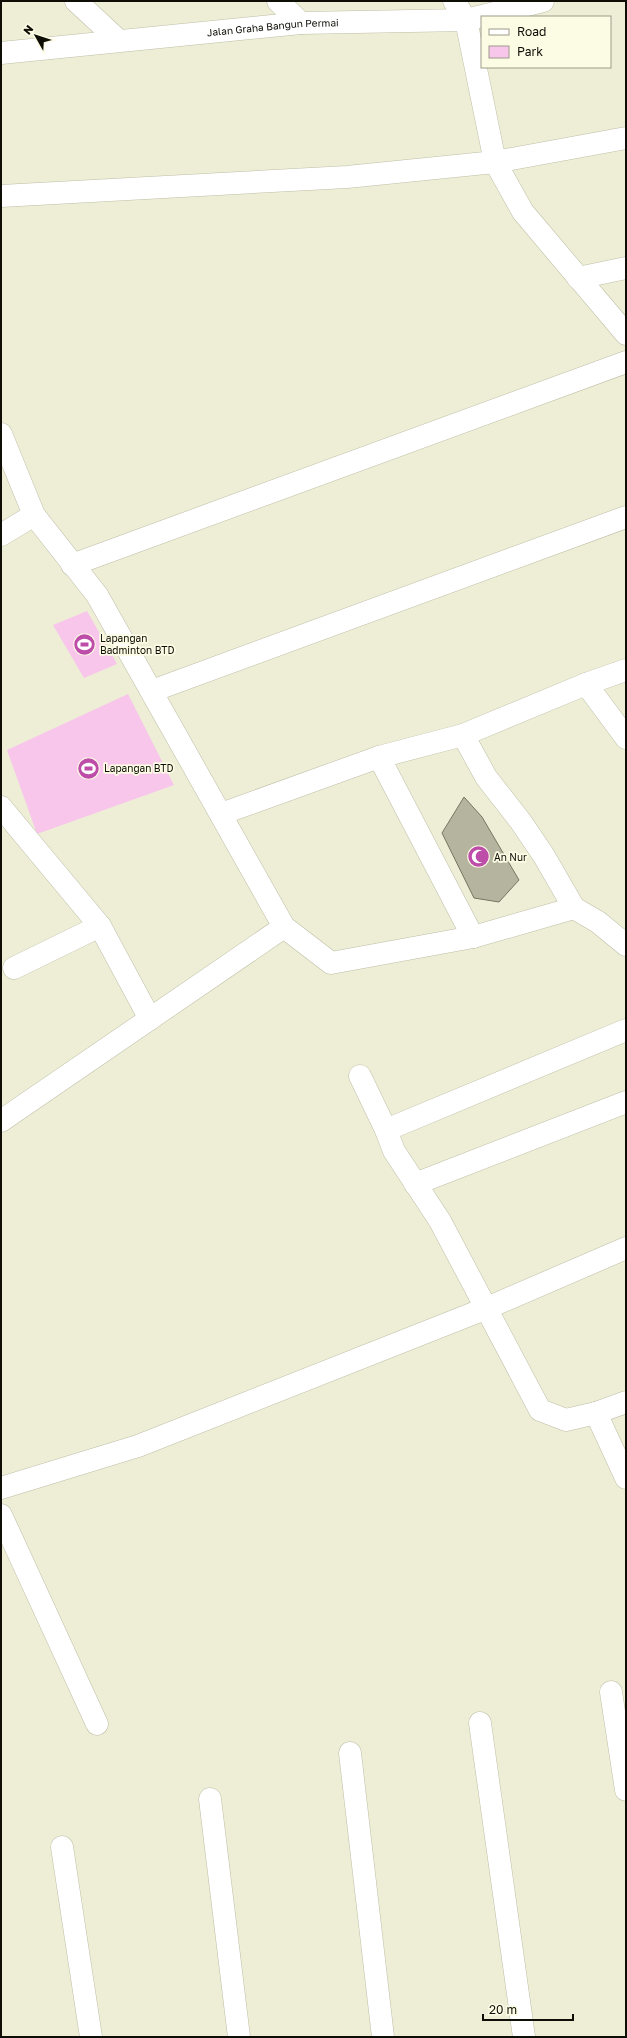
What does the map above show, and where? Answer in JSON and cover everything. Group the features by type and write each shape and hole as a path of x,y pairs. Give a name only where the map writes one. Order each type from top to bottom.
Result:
{"street":[{"path":"76,1 118,40"},
{"path":"278,1 301,23"},
{"path":"454,1 466,20 495,162 523,212 626,334"},
{"name":"Jalan Graha Bangun Permai","path":"482,16 543,1"},
{"name":"Jalan Graha Bangun Permai","path":"1,53 118,40 301,23 466,20 481,16"},
{"path":"1,196 347,177 495,162 626,138"},
{"path":"578,278 626,268"},
{"path":"72,565 626,362"},
{"path":"1,434 34,516 97,595 284,927 332,963 473,937 574,908"},
{"path":"1,535 34,516"},
{"path":"152,691 626,517"},
{"path":"221,814 379,757 463,735 586,684 626,670"},
{"path":"586,684 626,738"},
{"path":"463,735 486,777 521,822 544,856 574,908 598,922 626,945"},
{"path":"379,757 473,937"},
{"path":"1,807 100,926 150,1018"},
{"path":"14,968 100,926"},
{"path":"1,1121 284,927"},
{"path":"386,1130 626,1030"},
{"path":"360,1076 386,1130 394,1151 440,1221 540,1410 566,1420 596,1413 626,1402"},
{"path":"415,1184 626,1102"},
{"path":"1,1488 138,1446 487,1308 626,1248"},
{"path":"596,1413 626,1478"},
{"path":"1,1515 97,1724"},
{"path":"611,1692 626,1790"},
{"path":"480,1723 524,2037"},
{"path":"350,1754 383,2037"},
{"path":"210,1799 239,2037"},
{"path":"62,1847 91,2037"}],"green space":[{"name":"Lapangan Badminton BTD","path":"87,611 117,664 84,678 53,625"},
{"name":"Lapangan BTD","path":"128,694 174,785 37,834 7,750"}],"building":[{"name":"An Nur","path":"464,797 482,817 519,880 499,902 474,898 442,833"}],"place":[{"name":"Lapangan Badminton BTD","path":"85,644"},
{"name":"Lapangan BTD","path":"89,768"},
{"name":"An Nur","path":"479,857"}]}
